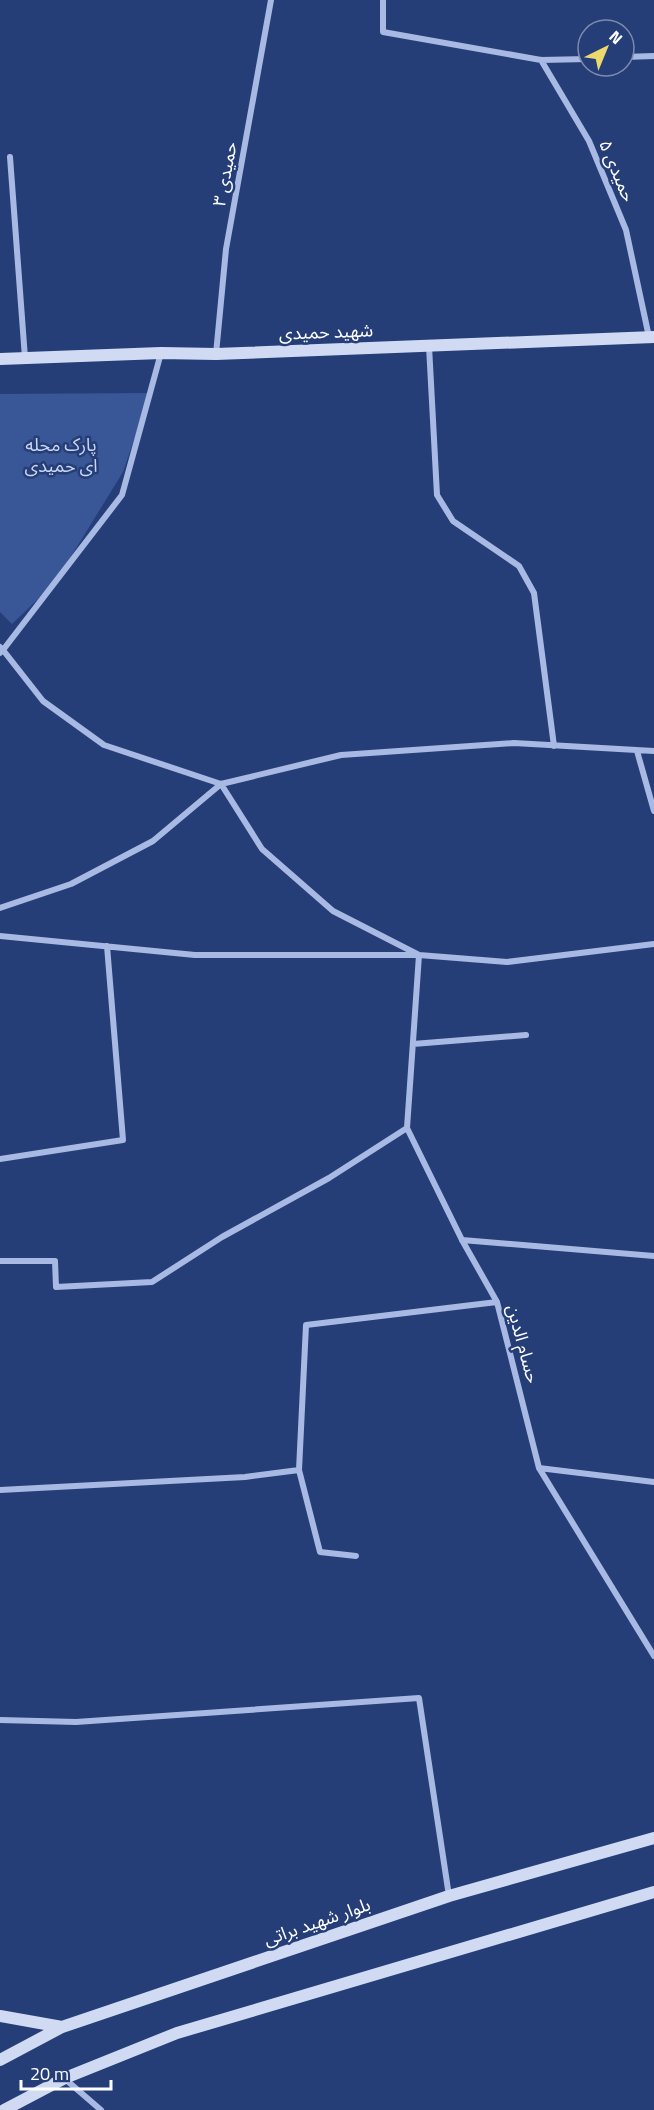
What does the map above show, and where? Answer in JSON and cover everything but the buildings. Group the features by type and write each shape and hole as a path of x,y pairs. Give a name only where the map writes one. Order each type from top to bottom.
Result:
{"main road":[{"name":"شهید حمیدی","path":"0,359 161,353 216,354 651,337"},
{"name":"بلوار شهید براتی","path":"0,2060 62,2027 449,1896 654,1838"},
{"path":"8,2109 65,2078 177,2033 654,1892"},
{"path":"0,2016 62,2027"}],"street":[{"name":"حمیدی ۳","path":"216,354 226,249 271,0"},
{"path":"383,0 383,32 541,60 576,59"},
{"path":"636,57 654,56"},
{"name":"حمیدی ۵","path":"541,60 589,141 626,230 651,337"},
{"path":"10,157 25,359"},
{"path":"429,346 437,495 453,520 519,566 534,592 554,746"},
{"path":"161,353 122,495 1,650 43,701 104,745 221,784 262,849 333,911 418,955"},
{"path":"0,908 72,884 153,841 221,784 340,754 514,743 654,751"},
{"path":"637,751 654,811"},
{"path":"0,936 195,955 418,955 507,962 654,944"},
{"path":"0,1159 123,1140 107,946"},
{"path":"0,1261 55,1261 56,1287 152,1282 222,1237 329,1178 407,1128 418,955"},
{"path":"413,1044 526,1035"},
{"name":"حسام الدین","path":"407,1128 462,1240 497,1302 539,1468 654,1656"},
{"path":"462,1240 654,1256"},
{"path":"356,1556 320,1552 299,1470 306,1325 497,1302"},
{"path":"539,1468 654,1482"},
{"path":"0,1490 245,1477 299,1470"},
{"path":"0,1720 76,1722 419,1698 449,1896"},
{"path":"65,2078 101,2110"}],"green space":[{"name":"پارک محله ای حمیدی","path":"150,393 123,472 54,584 12,624 0,612 0,394"}]}
